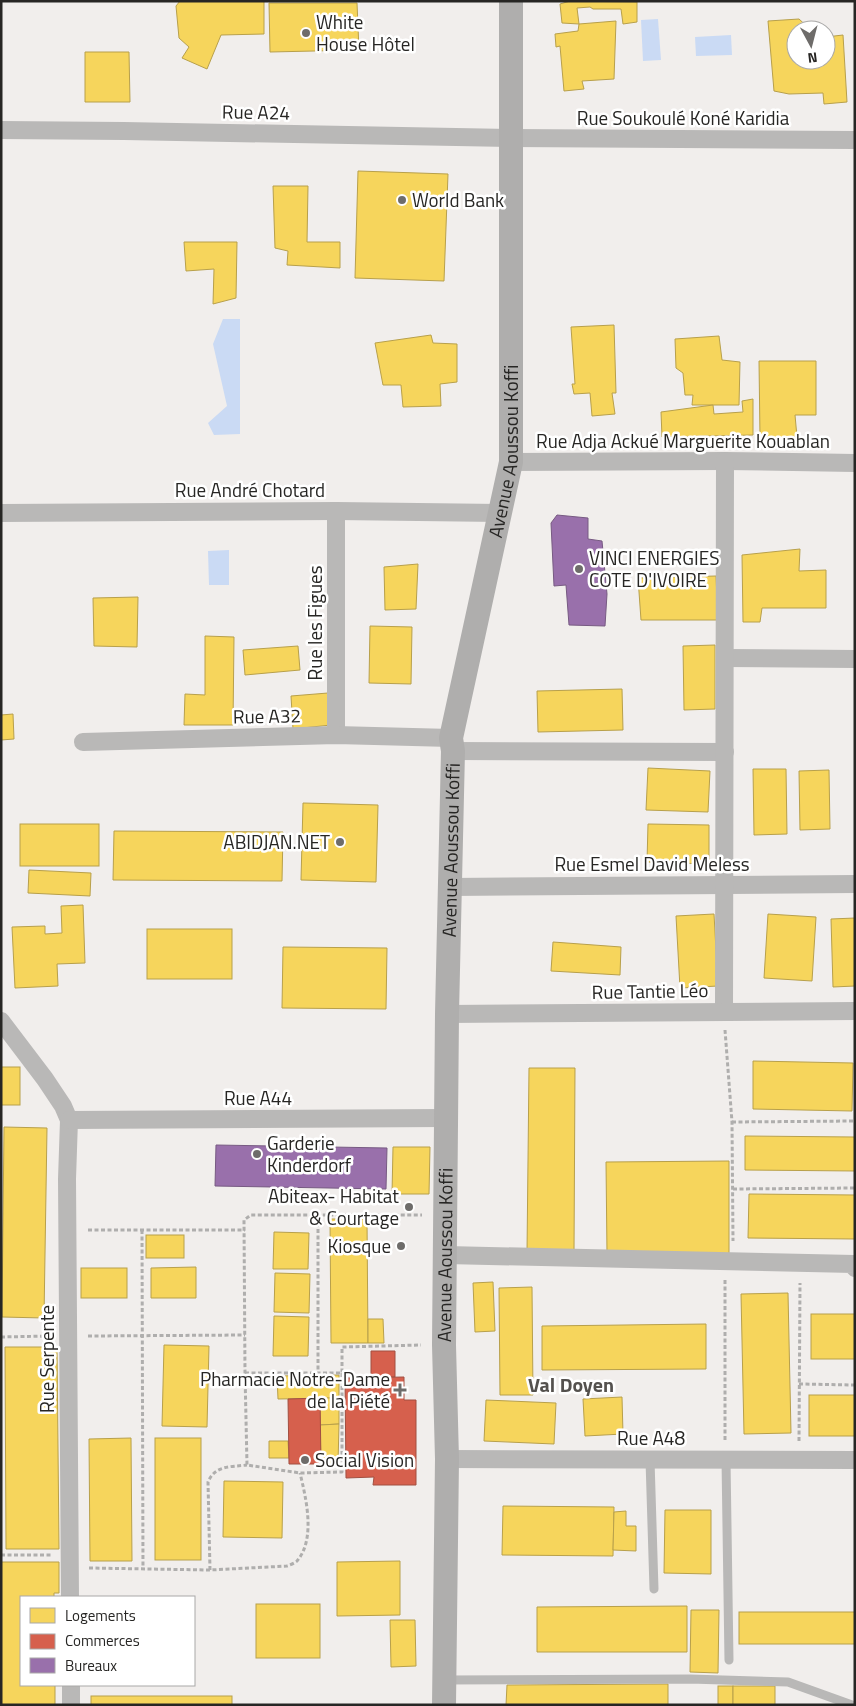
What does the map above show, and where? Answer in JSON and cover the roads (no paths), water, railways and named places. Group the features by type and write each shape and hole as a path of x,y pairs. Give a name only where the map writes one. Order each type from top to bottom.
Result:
{"street":[{"name":"Avenue Aoussou Koffi","path":"444,1705 446,1459 444,1345 452,744 511,462 511,1"},
{"name":"Rue A24","path":"1,130 510,138"},
{"name":"Rue Soukoulé Koné Karidia","path":"510,138 855,140"},
{"name":"Rue Adja Ackué Marguerite Kouablan","path":"511,462 725,461 855,463"},
{"path":"724,1011 725,461"},
{"name":"Rue André Chotard","path":"1,512 336,510 500,513"},
{"name":"Rue les Figues","path":"336,510 336,735"},
{"path":"726,658 855,659"},
{"name":"Rue A32","path":"84,742 336,735 452,744 725,752"},
{"name":"Rue Esmel David Meless","path":"450,886 855,884"},
{"name":"Rue Tantie Léo","path":"447,1014 855,1011"},
{"path":"1,1021 63,1106 69,1120"},
{"path":"1,1046 20,1045"},
{"name":"Rue A44","path":"69,1120 446,1118"},
{"name":"Rue Serpente","path":"69,1120 67,1230 70,1596"},
{"path":"446,1255 800,1262 854,1264 855,1268"},
{"name":"Rue A48","path":"446,1459 855,1460"},
{"path":"71,1686 71,1705"}],"lane":[{"path":"650,1460 654,1588"},
{"path":"726,1460 729,1660"},
{"path":"444,1680 690,1679 788,1682 852,1705"}],"water":[{"path":"658,19 661,60 643,61 641,20"},
{"path":"731,35 732,55 696,56 695,37"},
{"path":"223,319 240,319 240,434 214,435 208,423 227,406 213,344"},
{"path":"229,550 229,585 209,585 208,551"}],"place":[{"name":"White House Hôtel","path":"306,33"},
{"name":"World Bank","path":"402,200"},
{"name":"VINCI ENERGIES COTE D'IVOIRE","path":"579,569"},
{"name":"ABIDJAN.NET","path":"340,842"},
{"name":"Garderie Kinderdorf","path":"257,1154"},
{"name":"Abiteax- Habitat & Courtage","path":"409,1207"},
{"name":"Kiosque","path":"401,1246"},
{"name":"Pharmacie Notre-Dame de la Piété","path":"400,1390"},
{"name":"Social Vision","path":"305,1460"}],"district":[{"name":"Val Doyen","path":"571,1385"}]}
